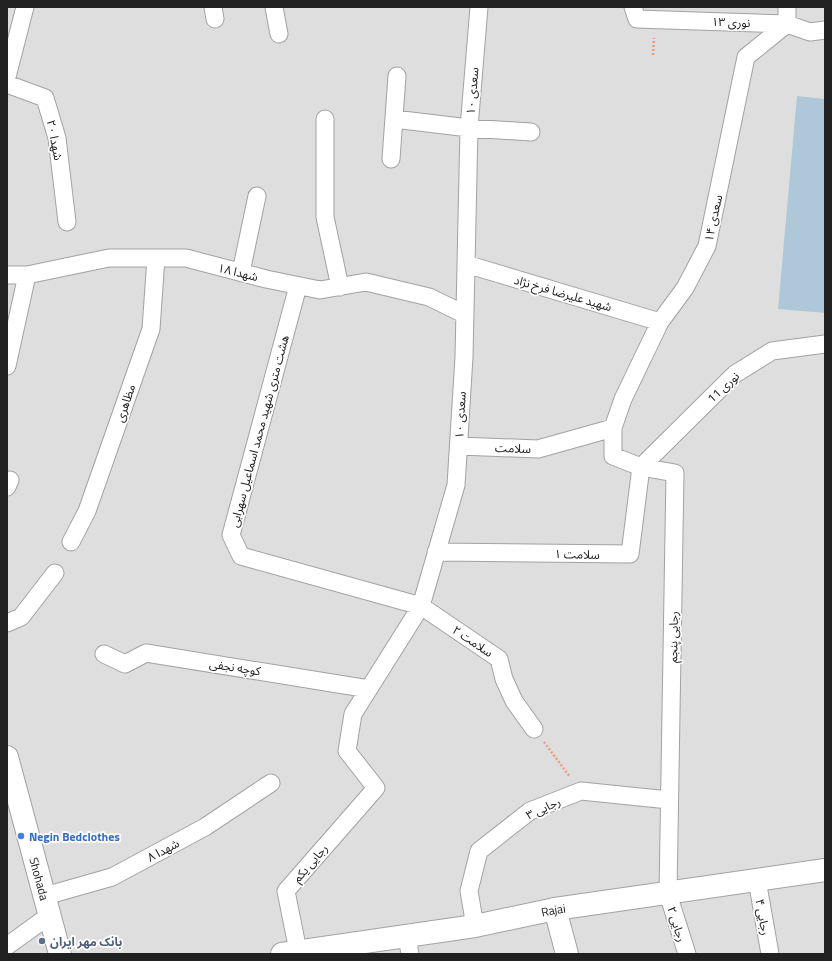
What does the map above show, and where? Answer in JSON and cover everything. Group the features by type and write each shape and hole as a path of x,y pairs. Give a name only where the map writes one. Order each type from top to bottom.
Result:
{"street":[{"path":"7,77 24,7"},
{"path":"274,7 279,34"},
{"name":"سعدی ۱۰","path":"376,788 347,751 353,714 421,606 456,486 464,357 469,128 479,7"},
{"path":"787,7 787,24"},
{"name":"نوری ۱۳","path":"635,13 787,24 810,32 825,30"},
{"name":"سعدی ۱۴","path":"613,428 623,399 660,322 685,288 707,246 746,58 787,24"},
{"path":"391,160 396,76"},
{"name":"شهدا ۲۰","path":"7,84 45,98 56,138 67,222"},
{"path":"394,119 469,128 531,132"},
{"path":"325,120 325,217 340,287"},
{"path":"241,272 257,196"},
{"name":"شهدا ۱۸","path":"7,275 27,275 108,258 186,258 298,286 320,290 366,282 429,297 464,314"},
{"name":"مظاهری","path":"71,542 87,511 151,329 156,258"},
{"name":"شهید علیرضا فرخ نژاد","path":"466,264 660,322"},
{"path":"7,366 27,275"},
{"name":"هشت متری شهید محمد اسماعیل سهرابی","path":"298,286 231,535 241,556 421,606"},
{"name":"نوری 11","path":"641,468 735,374 772,351 825,344"},
{"name":"سلامت","path":"458,446 538,449 613,428"},
{"name":"رجایی پنجم","path":"613,428 613,456 641,468 675,472 668,894"},
{"name":"سلامت ۱","path":"436,552 630,554 641,468"},
{"path":"7,623 21,617 55,573"},
{"name":"سلامت ۲","path":"421,606 499,659 504,679 511,694 534,729"},
{"name":"کوچه نجفی","path":"104,654 125,664 146,653 369,689"},
{"name":"Shohada","path":"7,757 60,954"},
{"name":"شهدا ۸","path":"7,946 47,906 112,877 205,827 271,783"},
{"name":"رجایی یکم","path":"290,953 286,891 376,788"},
{"name":"رجایی ۳","path":"475,926 470,891 479,851 530,811 582,791 669,800"},
{"name":"Rajai","path":"290,953 408,945 475,926 556,909 668,894 825,870"},
{"name":"رجایی ۴","path":"757,880 770,954"},
{"name":"رجایی ۲","path":"668,894 687,954"},
{"path":"556,909 567,954"}],"path":[{"path":"534,729 582,791"}],"shaded area":[{"path":"7,7 825,7 825,954 7,954"}],"water":[{"path":"797,96 825,99 825,313 778,309"}],"place":[{"name":"Negin Bedclothes","path":"21,836"},
{"name":"بانک مهر ایران","path":"42,941"}]}
